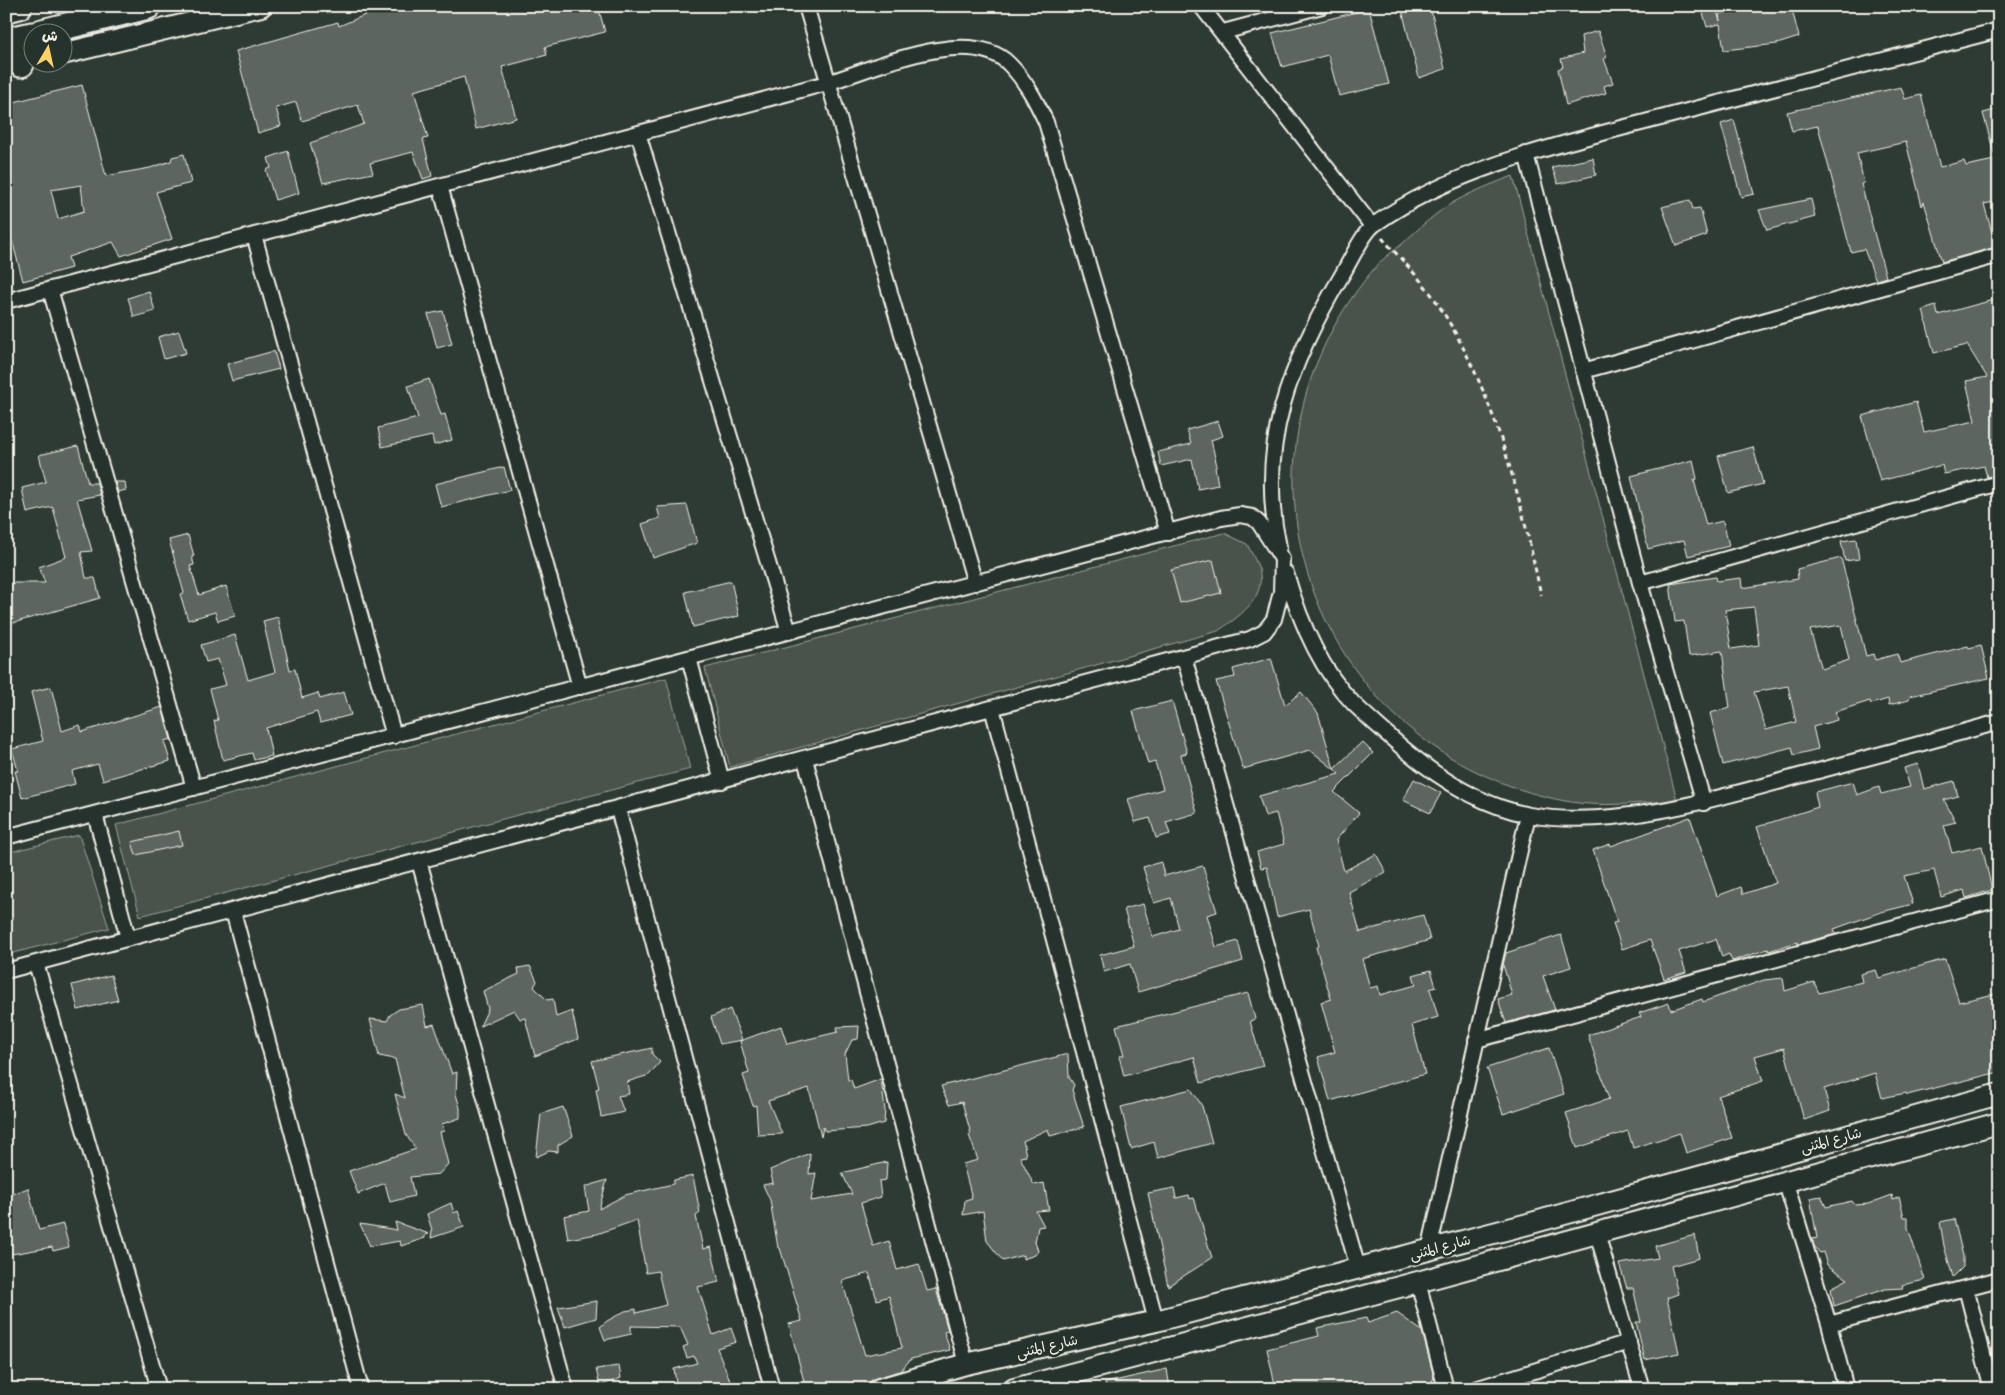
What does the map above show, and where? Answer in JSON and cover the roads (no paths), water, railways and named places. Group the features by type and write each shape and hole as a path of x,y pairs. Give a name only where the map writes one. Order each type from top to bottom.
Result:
{"highway":[{"path":"72,25 148,6"},
{"path":"18,39 20,64"}],"main road":[{"path":"72,52 261,6"},
{"name":"شارع المثنى","path":"886,1388 966,1364 1156,1321 1528,1224 1999,1094"},
{"name":"شارع المثنى","path":"1014,1389 1596,1234 1785,1180 1999,1123"},
{"path":"1528,1224 1524,1228 1523,1240 1526,1246 1538,1249"},
{"path":"1490,1234 1502,1238 1505,1243 1504,1256 1499,1260"}],"street":[{"path":"806,6 975,584"},
{"path":"1201,6 1372,226"},
{"path":"1223,32 1322,6"},
{"path":"1999,30 1526,154 1432,191 1372,226 1316,318 1297,363 1282,406 1272,457 1270,489 1272,516 1293,597 1317,653 1352,702 1419,762 1468,793 1498,806 1528,815 1567,819 1607,817 1704,802 1999,722"},
{"path":"6,301 827,83 939,48 963,47 985,51 1008,63 1029,89 1046,122 1168,533"},
{"path":"638,133 789,632"},
{"path":"1526,154 1640,583 1704,802"},
{"path":"440,186 580,687"},
{"path":"254,235 394,736"},
{"path":"1583,371 1999,255"},
{"path":"50,289 194,788"},
{"path":"1640,583 1999,483"},
{"path":"6,837 1240,515 1252,517 1259,523 1273,542 1282,559 1278,607 1274,619 1264,632 1250,639 6,971"},
{"path":"1184,657 1358,1268"},
{"path":"689,658 722,781"},
{"path":"992,708 1156,1321"},
{"path":"805,759 966,1364"},
{"path":"618,809 772,1389"},
{"path":"96,814 128,938"},
{"path":"1429,1250 1528,815"},
{"path":"419,861 566,1389"},
{"path":"1476,1040 1999,899"},
{"path":"233,911 361,1389"},
{"path":"36,963 159,1389"},
{"path":"1785,1180 1829,1324 1846,1389"},
{"path":"1596,1234 1642,1389"},
{"path":"1829,1324 1999,1280"},
{"path":"1418,1282 1446,1389"},
{"path":"1966,1288 1992,1389"},
{"path":"1475,1389 1629,1342"}]}
